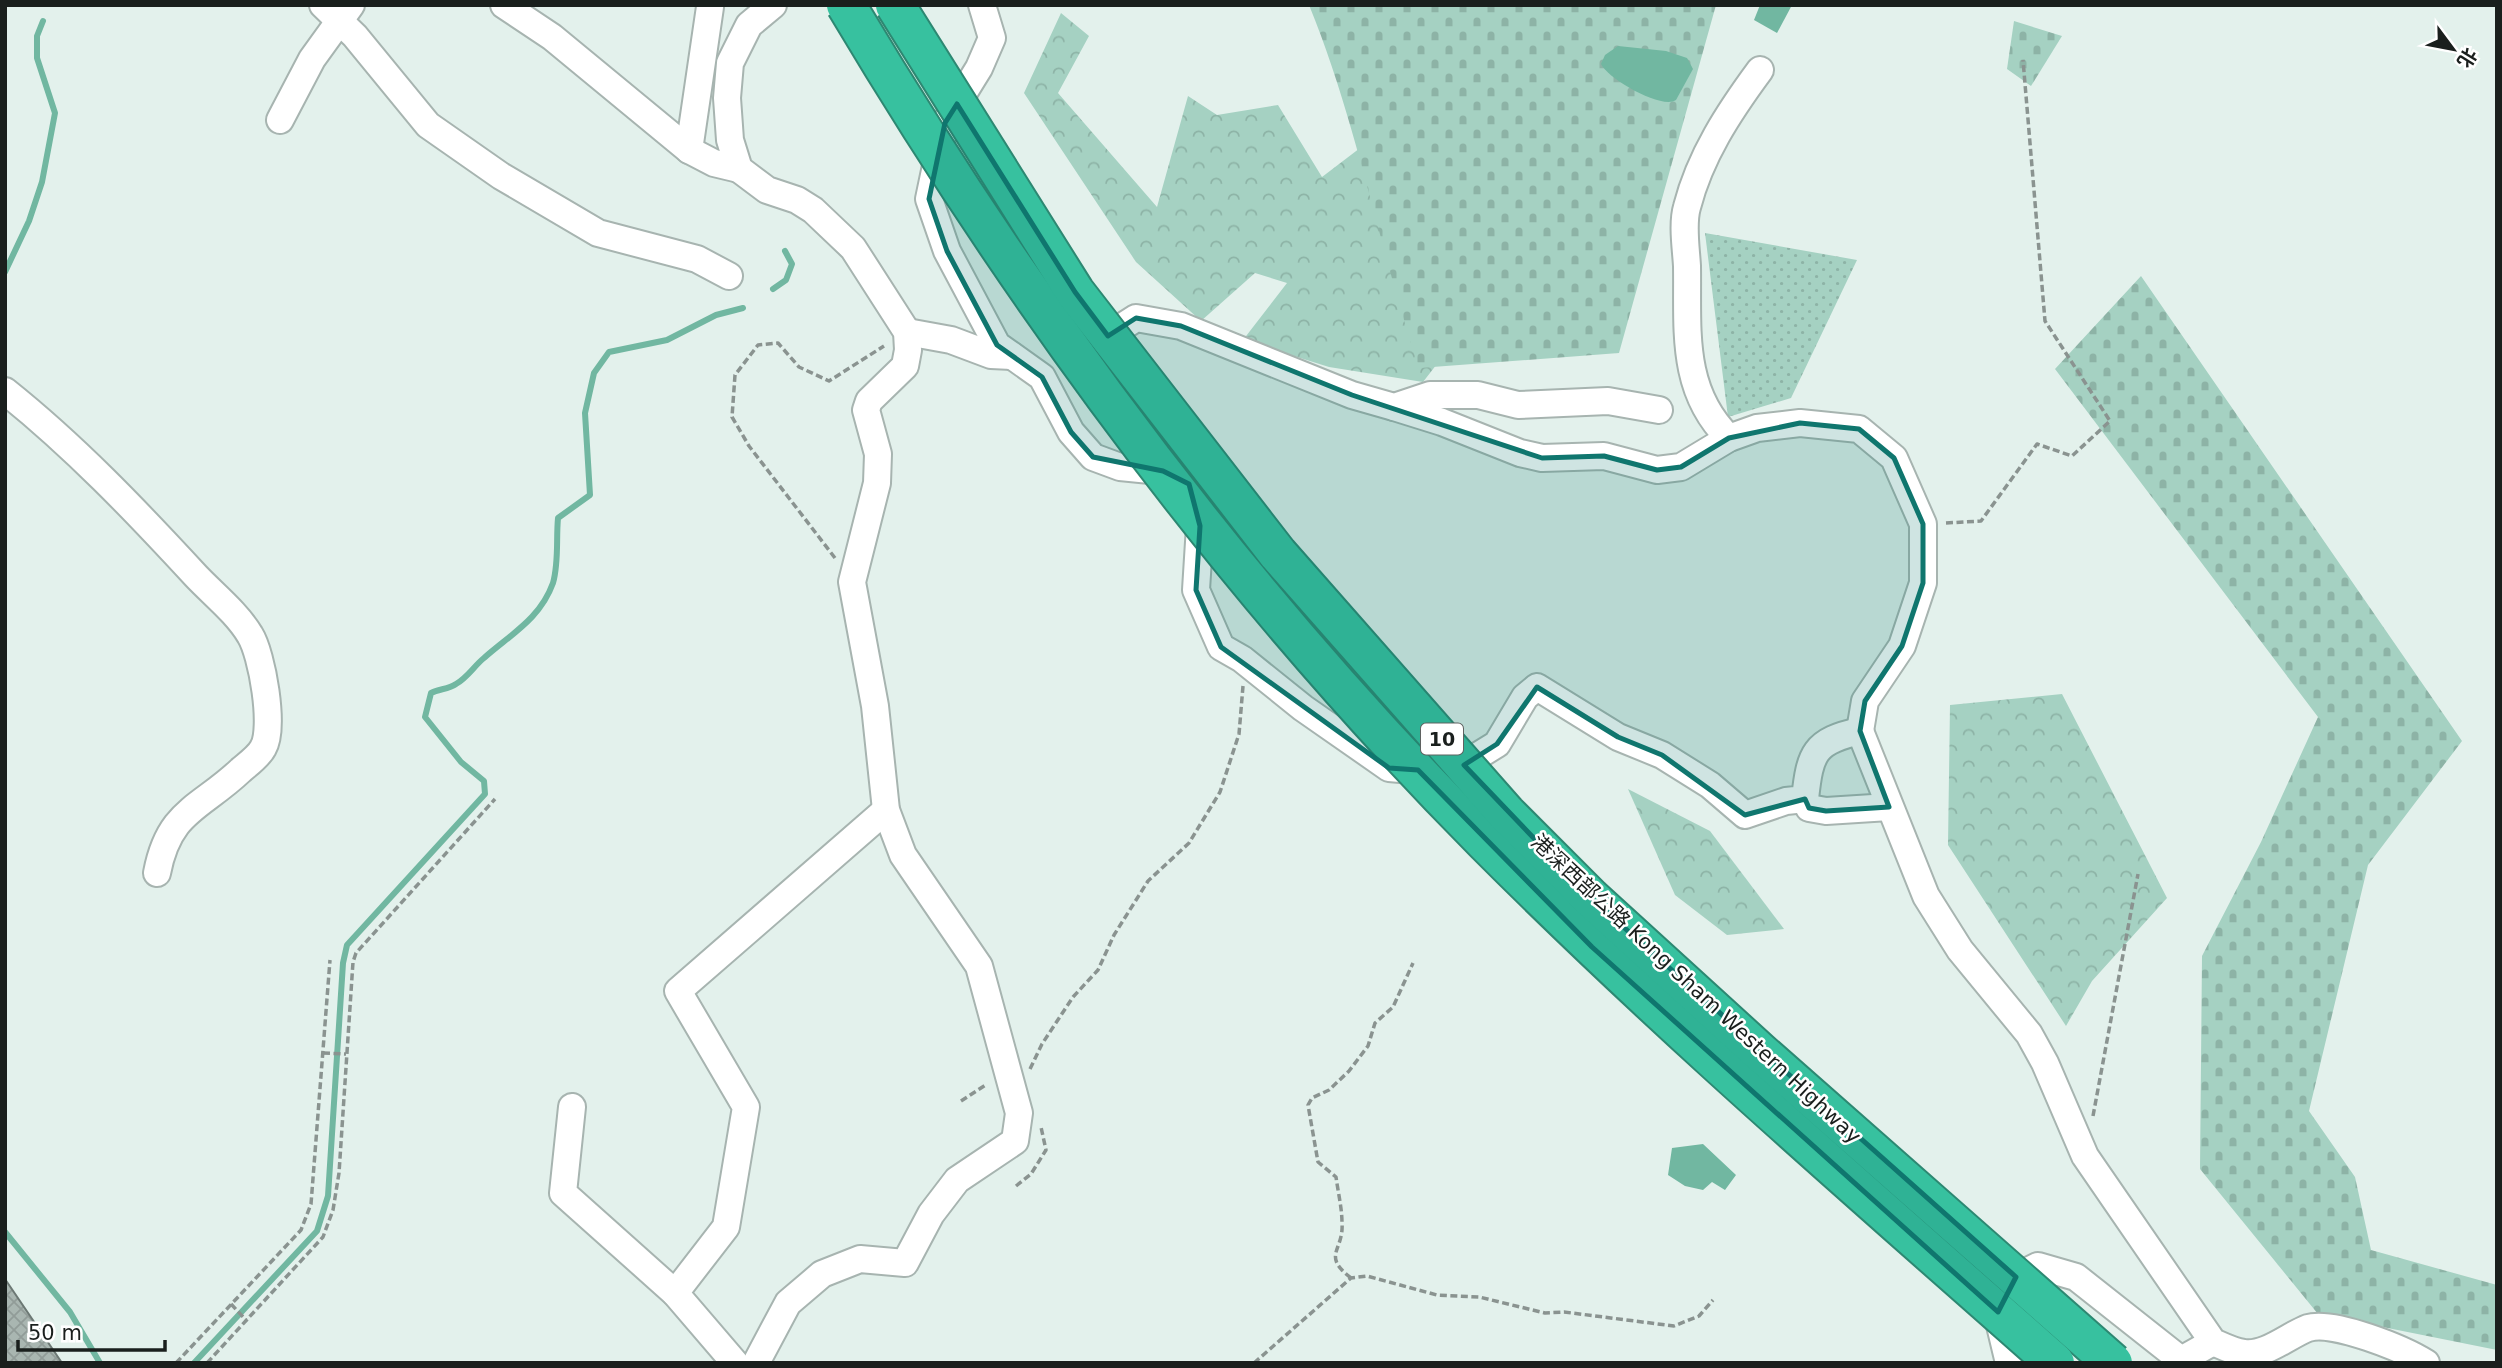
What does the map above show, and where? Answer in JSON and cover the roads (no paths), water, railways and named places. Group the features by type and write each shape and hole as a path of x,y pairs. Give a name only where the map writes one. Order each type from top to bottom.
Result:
{"highway":[{"name":"港深西部公路 Kong Sham Western Highway","path":"846,5 959,188 1046,315 1133,434 1235,563 1356,703 1482,839 1592,947 1731,1076 2055,1363"},
{"name":"港深西部公路 Kong Sham Western Highway","path":"895,5 1074,292 1278,554 1506,813 1591,898 1750,1043 2113,1363"}],"street":[{"path":"504,5 552,37 689,150 714,163 739,169 767,190 797,200 813,210 853,248 907,332 905,366 869,401 866,410 878,454 877,483 852,582 875,706 886,810 903,855 979,965 1019,1113 1015,1141 957,1180 930,1214 905,1264 860,1259 822,1274 788,1303 756,1363"},
{"path":"739,169 730,140 727,98 730,63 748,25 773,5"},
{"path":"982,5 992,38 979,68 945,123 929,199 947,251 997,345 1042,377 1071,432 1093,457 1120,467 1173,472 1189,484 1200,526 1196,590 1221,647 1389,768 1434,772 1471,760 1497,744 1525,697 1537,687 1618,737 1662,755 1710,785 1745,815 1786,801 1805,799"},
{"path":"689,150 710,8"},
{"path":"280,120 338,10 428,125 502,176 598,233 697,259 729,276"},
{"path":"1729,438 1710,419 1688,355 1686,210 1698,174 1724,119 1760,70"},
{"path":"1042,377 1136,318 1181,326 1352,395 1442,422 1520,453 1542,458 1604,456 1657,470 1681,467 1729,438 1757,428 1800,423 1859,429 1894,458 1923,524 1923,583 1902,646 1865,701 1860,731 1926,896 1960,950 2029,1034 2045,1063 2085,1156 2213,1342 2245,1354 2274,1346 2311,1327 2358,1334 2409,1352 2426,1363"},
{"path":"907,332 951,340 991,355 1012,356"},
{"path":"5,391 49,426 168,545 250,635 265,691 270,724 268,737 262,750 228,783 181,816 162,846 157,873"},
{"path":"1394,407 1430,395 1466,395 1518,405 1608,401 1659,410"},
{"path":"1860,731 1832,737 1818,750 1808,772 1805,799 1809,808 1826,811 1889,807"},
{"path":"675,1293 726,1227 746,1107 678,991 886,810"},
{"path":"572,1107 563,1194 675,1293 736,1363"},
{"path":"2007,1361 1997,1313 2014,1278 2038,1266 2076,1277 2181,1360 2213,1342"}],"waterway":[{"path":"5,272 29,221 42,182 55,113 37,58 37,36 43,21"},
{"path":"773,289 786,280 792,264 785,251"},
{"path":"194,1363 317,1231 328,1196 343,963 347,945 485,794 484,781 461,762 425,717 431,693 453,686 464,678 480,661 524,625 541,607 547,596 556,567 558,518 590,495 585,413 594,373 609,352 667,340 716,315 743,308"},
{"path":"5,1232 70,1312 100,1363"}]}
